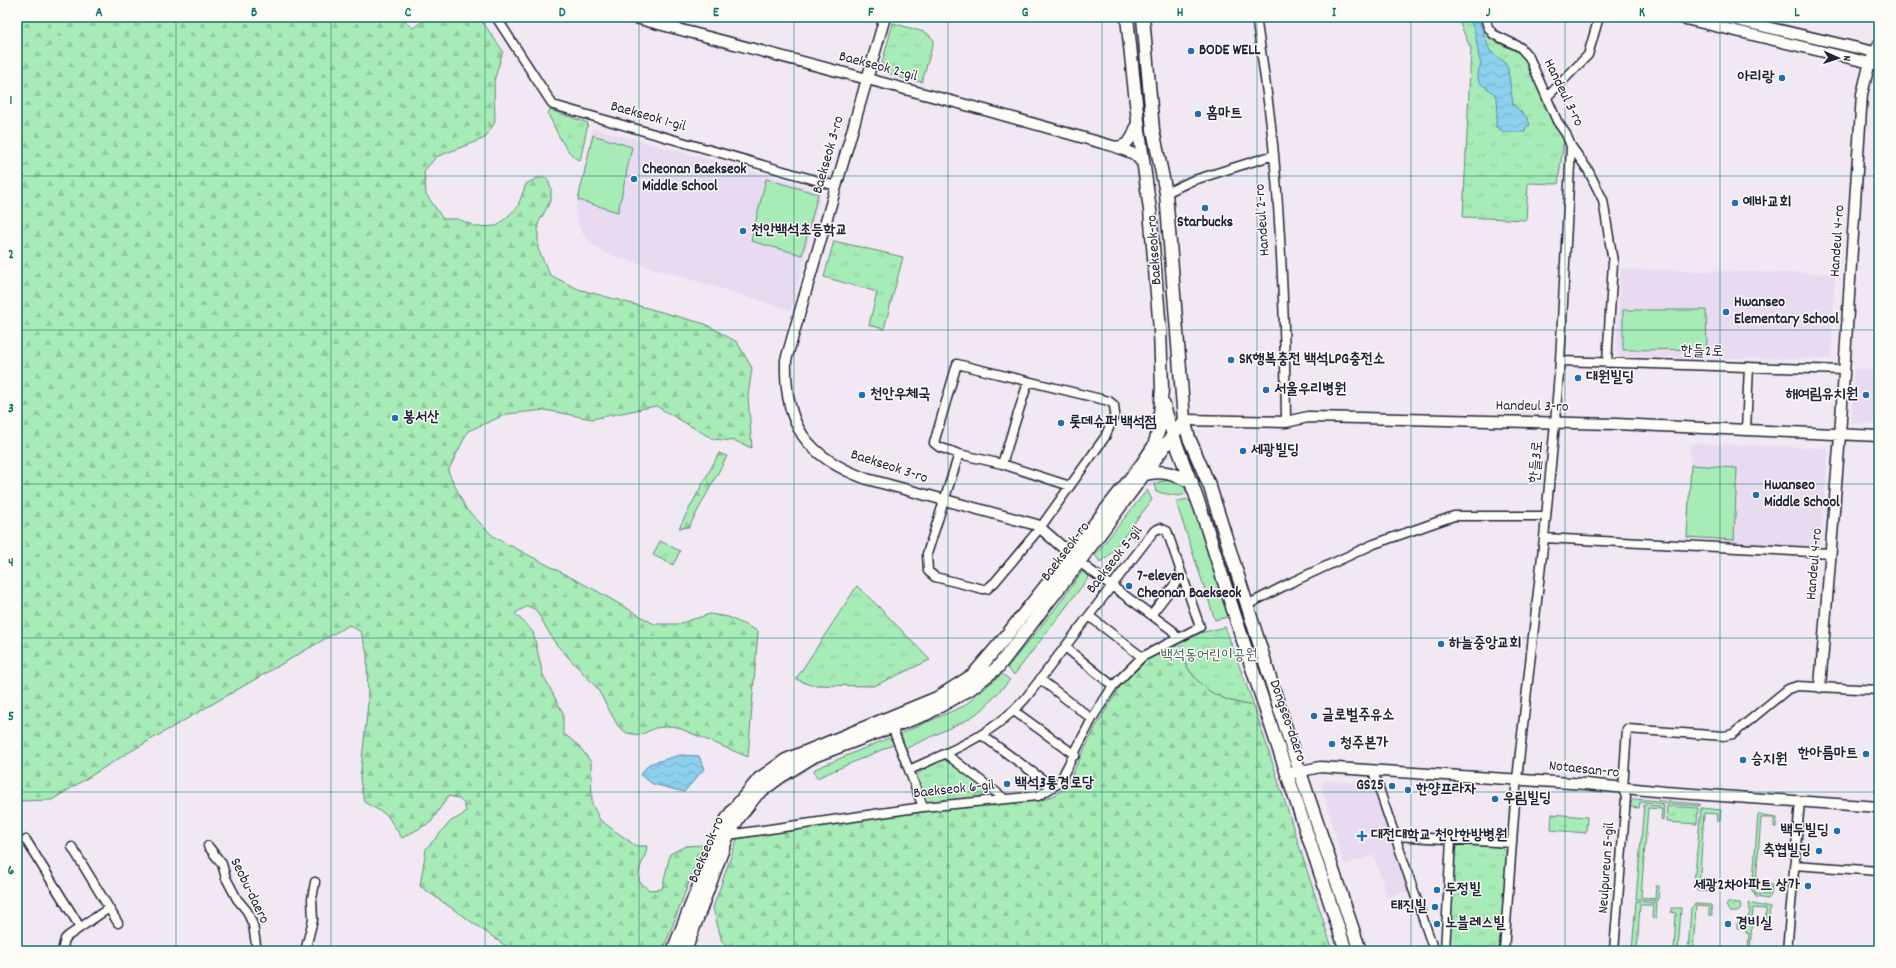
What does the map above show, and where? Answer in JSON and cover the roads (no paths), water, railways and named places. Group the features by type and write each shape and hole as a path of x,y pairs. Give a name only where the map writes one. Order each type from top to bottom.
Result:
{"main road":[{"name":"Baekseok-ro","path":"685,951 728,835 739,817 757,794 780,777 814,756 926,714 970,689 998,667 1154,446 1159,429 1162,388 1160,330 1150,210 1138,120 1127,17"},
{"name":"Baekseok-ro","path":"673,951 723,825 733,810 759,779 786,760 937,698 961,684 986,661 1075,558 1145,474 1171,431 1184,420 1166,192 1153,130 1142,17"},
{"name":"Dongseo-daero","path":"1162,388 1171,431 1192,482 1346,951"},
{"name":"Dongseo-daero","path":"1184,420 1189,438 1210,487 1300,771 1360,951"},
{"path":"1154,446 1171,431"},
{"path":"1145,474 1154,471 1163,471 1192,482"}],"street":[{"path":"498,19 507,17"},
{"name":"Baekseok 2-gil","path":"632,17 1116,147 1134,154 1144,165"},
{"name":"Baekseok 3-ro","path":"884,17 868,80 786,360 786,390 791,413 803,437 813,448 829,462 848,472 867,479 1037,525 1075,558 1172,630 1177,639"},
{"name":"Handeul 2-ro","path":"1256,17 1274,155 1285,335 1286,422"},
{"name":"Handeul 3-ro","path":"1485,17 1488,27 1493,34 1520,47 1529,57 1556,121 1566,134 1571,146 1588,170 1603,200 1613,262 1607,363"},
{"path":"1547,98 1588,55 1599,17"},
{"path":"1677,17 1875,64"},
{"path":"1723,17 1878,50"},
{"name":"Baekseok 1-gil","path":"498,19 553,105 836,186"},
{"name":"Handeul 4-ro","path":"1820,687 1840,435 1862,94 1875,64 1878,50"},
{"path":"1116,147 1122,146 1131,140 1138,120"},
{"name":"한들3로","path":"1504,951 1518,779 1555,423 1560,361 1571,146"},
{"path":"1166,192 1191,181 1274,155"},
{"name":"한들2로","path":"1560,361 1844,370"},
{"path":"959,454 927,554 928,571 935,577 983,589 996,582 1040,528 1070,486 1108,431 1115,414 1114,406 1109,401 957,364 934,443 939,447 959,454 1002,464 1070,486"},
{"path":"1746,430 1750,367"},
{"path":"1002,464 1028,382"},
{"name":"Handeul 3-ro","path":"1184,420 1286,422 1308,417 1555,423 1879,436"},
{"path":"1247,605 1292,582 1374,544 1454,516 1546,516"},
{"name":"Baekseok 5-gil","path":"909,770 983,736 1014,711 1154,531 1160,528 1167,530 1200,627"},
{"path":"1544,538 1831,553"},
{"path":"1151,614 1182,575"},
{"name":"Baekseok 5-gil","path":"1089,616 1142,657"},
{"name":"Baekseok 6-gil","path":"728,835 923,807 1038,796 1059,782 1075,755 1092,719 1113,686 1142,657 1200,627"},
{"path":"1065,647 1113,686"},
{"path":"1040,679 1092,719"},
{"name":"Neulpureun 5-gil","path":"1614,951 1626,797 1623,789 1627,729 1724,736 1733,734 1788,689 1797,686 1820,687"},
{"path":"1820,687 1879,690"},
{"path":"1014,711 1075,755"},
{"path":"892,727 923,807"},
{"path":"983,736 1053,787"},
{"path":"946,754 1005,798"},
{"name":"Notaesan-ro","path":"1288,774 1320,767 1518,779 1586,784 1623,789 1879,807"},
{"path":"1373,771 1434,951"},
{"path":"1787,951 1800,801"},
{"path":"1395,836 1512,843"},
{"path":"26,840 80,927"},
{"path":"1445,951 1451,840"},
{"name":"Seobu-daero","path":"208,846 222,864 226,878 237,899 247,911 253,925 257,951"},
{"path":"72,847 118,923"},
{"path":"1794,865 1879,871"},
{"path":"305,951 313,920 312,899 316,882"},
{"path":"62,951 65,939 109,908"}],"water":[{"path":"1467,17 1478,17 1490,51 1505,62 1508,69 1513,104 1528,119 1530,125 1526,127 1525,132 1504,132 1496,127 1497,101 1490,90 1482,85 1478,78 1478,72 1481,64 1475,33 1471,22"},
{"path":"680,755 699,756 704,769 684,792 653,784 640,775 649,764"}],"place":[{"name":"BODE WELL","path":"1191,51"},
{"name":"아리랑","path":"1782,78"},
{"name":"홈마트","path":"1198,114"},
{"name":"Cheonan Baekseok Middle School","path":"634,179"},
{"name":"예바교회","path":"1735,203"},
{"name":"Starbucks","path":"1205,208"},
{"name":"천안백석초등학교","path":"743,231"},
{"name":"Hwanseo Elementary School","path":"1726,312"},
{"name":"SK행복충전 백석LPG충전소","path":"1231,360"},
{"name":"대원빌딩","path":"1578,378"},
{"name":"서울우리병원","path":"1266,390"},
{"name":"천안우체국","path":"862,395"},
{"name":"해여림유치원","path":"1866,395"},
{"name":"봉서산","path":"395,418"},
{"name":"롯데슈퍼 백석점","path":"1061,423"},
{"name":"세광빌딩","path":"1243,451"},
{"name":"Hwanseo Middle School","path":"1756,495"},
{"name":"7-eleven Cheonan Baekseok","path":"1129,586"},
{"name":"하늘중앙교회","path":"1441,644"},
{"name":"글로벌주유소","path":"1314,716"},
{"name":"청주본가","path":"1332,744"},
{"name":"한아름마트","path":"1866,754"},
{"name":"승지원","path":"1743,760"},
{"name":"백석3통경로당","path":"1007,784"},
{"name":"GS25","path":"1392,786"},
{"name":"한양프라자","path":"1408,790"},
{"name":"우림빌딩","path":"1495,799"},
{"name":"백두빌딩","path":"1837,831"},
{"name":"대전대학교 천안한방병원","path":"1362,836"},
{"name":"축협빌딩","path":"1819,851"},
{"name":"세광2차아파트 상가","path":"1808,886"},
{"name":"두정빌","path":"1437,890"},
{"name":"태진빌","path":"1435,907"},
{"name":"노블레스빌","path":"1437,924"},
{"name":"경비실","path":"1728,924"}],"park label":[{"name":"백석동어린이공원","path":"1209,656"}]}
